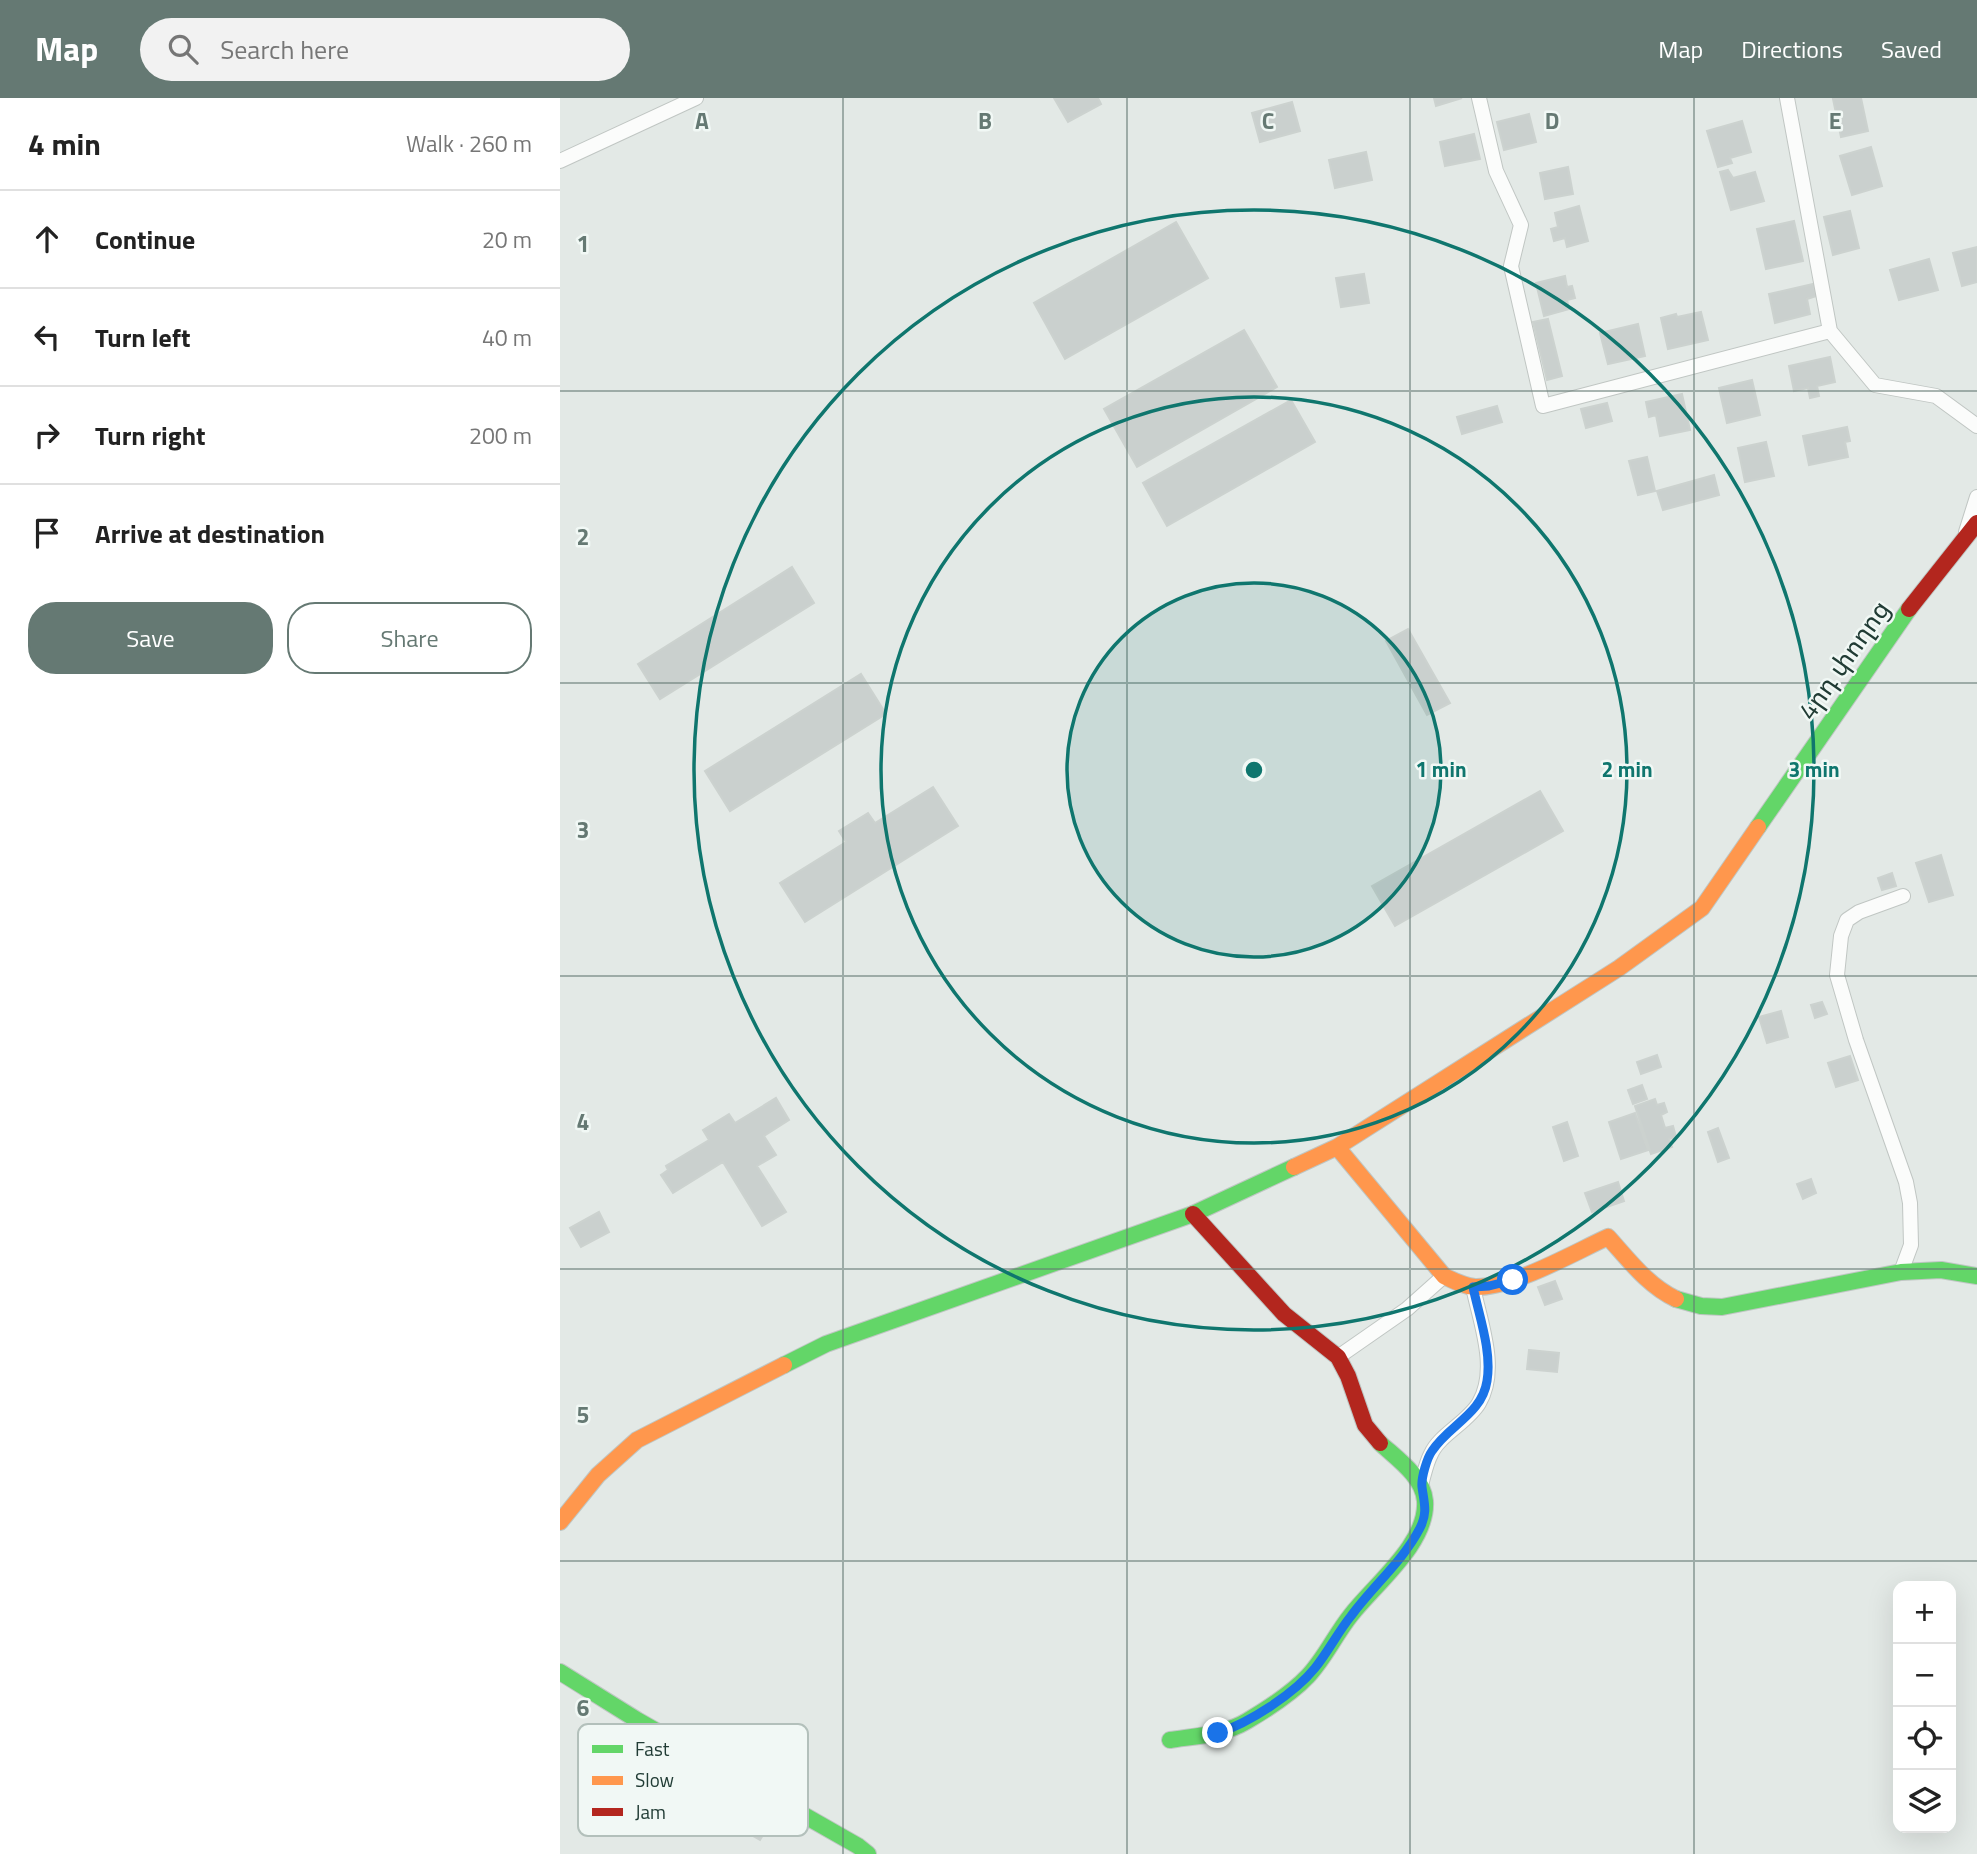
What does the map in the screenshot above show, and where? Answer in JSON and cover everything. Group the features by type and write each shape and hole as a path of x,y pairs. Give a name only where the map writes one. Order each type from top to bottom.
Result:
{"street":[{"path":"560,162 696,98"},
{"path":"1479,98 1496,171 1521,225 1511,267 1543,406 1830,331"},
{"path":"1787,98 1830,331 1875,385 1936,396 1977,426"},
{"path":"1964,538 1977,497"},
{"name":"4րդ փողոց","path":"560,1522 598,1475 637,1440 826,1344 1193,1214 1337,1147 1619,968 1702,908 1907,612 1977,523"},
{"path":"1901,1272 1911,1245 1910,1203 1906,1182 1856,1040 1837,975 1841,936 1847,920 1859,912 1903,896"},
{"path":"1337,1147 1444,1276 1473,1287 1513,1280 1608,1237 1656,1289 1678,1302 1702,1308 1722,1307 1901,1272 1941,1270 1977,1276"},
{"path":"1193,1214 1272,1303 1338,1357 1344,1366 1365,1425 1422,1485"},
{"path":"1338,1357 1407,1309 1444,1276"},
{"path":"1170,1740 1231,1729 1305,1679 1316,1668 1351,1615 1388,1574 1420,1529 1426,1514 1422,1485 1431,1452 1478,1404 1487,1382 1488,1368 1473,1287"},
{"path":"560,1672 645,1724"},
{"path":"808,1817 868,1854"}],"building":[{"path":"1054,98 1098,98 1101,104 1068,122"},
{"path":"1434,98 1462,98 1436,106"},
{"path":"1861,98 1868,131 1841,137 1833,99"},
{"path":"1292,102 1300,131 1260,142 1252,113"},
{"path":"1529,114 1536,142 1504,150 1497,122"},
{"path":"1742,121 1751,152 1730,158 1732,163 1718,167 1707,131"},
{"path":"1474,134 1480,159 1445,166 1440,142"},
{"path":"1871,147 1882,186 1852,195 1840,156"},
{"path":"1366,152 1372,180 1335,188 1329,160"},
{"path":"1568,167 1573,194 1545,199 1540,173"},
{"path":"1728,170 1733,178 1755,172 1764,201 1731,210 1720,172"},
{"path":"1579,206 1588,241 1567,247 1565,238 1554,241 1551,229 1558,227 1555,213"},
{"path":"1850,211 1859,248 1833,255 1824,217"},
{"path":"1794,221 1803,261 1766,269 1757,229"},
{"path":"1176,222 1208,278 1065,359 1034,303"},
{"path":"1977,247 1977,282 1962,286 1953,253"},
{"path":"1929,259 1938,290 1899,300 1890,270"},
{"path":"1364,274 1369,303 1341,307 1336,278"},
{"path":"1565,276 1567,287 1572,286 1575,298 1567,300 1569,309 1544,316 1536,283"},
{"path":"1813,284 1816,296 1807,299 1810,314 1775,323 1769,294"},
{"path":"1701,312 1708,340 1668,349 1661,318"},
{"path":"1548,319 1562,376 1547,380 1533,322"},
{"path":"1638,324 1645,356 1608,364 1600,333"},
{"path":"1244,330 1277,387 1137,467 1104,409"},
{"path":"1830,357 1835,382 1817,386 1819,396 1810,398 1808,388 1794,391 1789,366"},
{"path":"1752,380 1760,415 1727,423 1719,388"},
{"path":"1682,394 1690,430 1660,436 1656,415 1649,417 1646,402"},
{"path":"1291,400 1315,442 1167,526 1143,483"},
{"path":"1607,403 1612,421 1586,428 1581,409"},
{"path":"1497,406 1502,422 1462,434 1457,417"},
{"path":"1847,427 1850,441 1845,442 1848,457 1809,465 1803,436"},
{"path":"1766,442 1774,476 1745,482 1738,448"},
{"path":"1647,457 1655,491 1638,495 1629,461"},
{"path":"1714,475 1719,495 1663,510 1657,491"},
{"path":"792,567 814,603 660,699 638,664"},
{"path":"1408,629 1450,703 1427,715 1386,641"},
{"path":"861,674 886,714 730,811 705,771"},
{"path":"933,787 958,826 805,922 780,883 846,842 839,831 868,813 875,823"},
{"path":"1540,791 1563,831 1395,926 1372,886"},
{"path":"1941,855 1953,895 1929,902 1916,863"},
{"path":"1892,873 1896,886 1882,890 1878,878"},
{"path":"1822,1002 1827,1014 1815,1018 1811,1005"},
{"path":"1781,1011 1788,1037 1767,1043 1759,1017"},
{"path":"1657,1055 1661,1067 1641,1074 1637,1062"},
{"path":"1850,1056 1858,1080 1836,1087 1828,1063"},
{"path":"1642,1085 1647,1099 1633,1104 1628,1090"},
{"path":"776,1098 789,1120 764,1136 776,1155 757,1166 786,1212 762,1226 723,1162 673,1193 661,1175 668,1170 666,1166 709,1140 703,1130 729,1114 735,1123"},
{"path":"1655,1099 1657,1105 1664,1103 1667,1112 1661,1115 1665,1128 1673,1126 1676,1137 1669,1139 1672,1147 1651,1154 1635,1106"},
{"path":"1635,1113 1648,1150 1621,1159 1609,1122"},
{"path":"1567,1122 1578,1156 1564,1161 1553,1127"},
{"path":"1718,1128 1729,1158 1718,1162 1708,1132"},
{"path":"1811,1179 1816,1193 1803,1199 1797,1184"},
{"path":"1618,1182 1624,1201 1592,1212 1585,1193"},
{"path":"599,1212 609,1232 581,1247 570,1228"},
{"path":"1555,1281 1562,1299 1545,1305 1538,1287"},
{"path":"1529,1350 1559,1353 1557,1372 1527,1369"}],"traffic: fast":[{"path":"1758,827 1909,609"},
{"path":"784,1365 826,1344 1193,1214 1294,1167"},
{"path":"1676,1299 1701,1306 1722,1307 1901,1272 1941,1270 1977,1276"},
{"path":"1170,1740 1210,1734 1238,1726 1294,1689 1314,1669 1351,1615 1409,1547 1424,1517 1423,1492 1408,1468 1380,1443"},
{"path":"560,1672 644,1724"},
{"path":"808,1817 868,1854"}],"traffic: slow":[{"path":"1294,1167 1337,1147 1619,968 1702,908 1758,827"},
{"path":"1337,1147 1444,1276 1455,1281 1475,1287 1507,1282 1608,1237 1647,1279 1676,1299"},
{"path":"560,1522 598,1475 637,1440 784,1365"}],"traffic: jam":[{"path":"1909,609 1977,523"},
{"path":"1193,1214 1284,1314 1338,1357 1348,1376 1365,1425 1380,1443"}],"route":[{"path":"1218,1733 1246,1721 1291,1690 1316,1668 1351,1615 1388,1574 1420,1529 1426,1514 1422,1485 1431,1452 1478,1404 1487,1382 1488,1368 1473,1287 1513,1280"}]}
